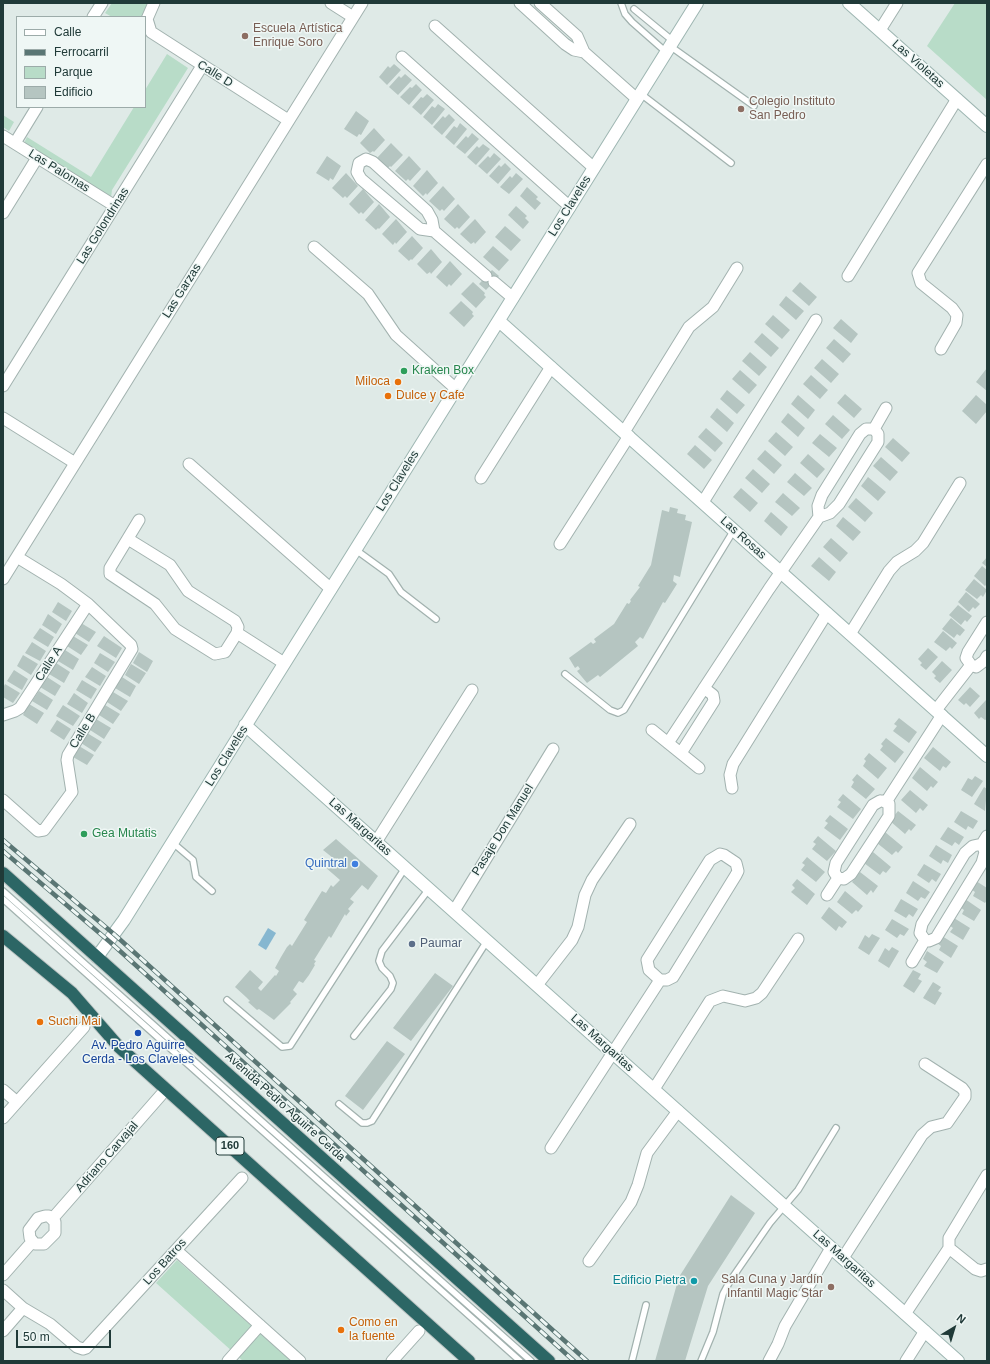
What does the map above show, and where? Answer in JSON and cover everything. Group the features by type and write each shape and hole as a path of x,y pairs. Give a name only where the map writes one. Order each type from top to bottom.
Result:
{"highway":[{"name":"Avenida Pedro Aguirre Cerda","path":"3,873 549,1361"},
{"name":"160","path":"3,936 68,989 89,1010 119,1047 469,1361"}],"street":[{"path":"94,16 102,3"},
{"name":"Calle D","path":"154,3 147,15 147,24 155,35 288,120"},
{"path":"331,3 353,17"},
{"name":"Las Garzas","path":"3,579 362,3"},
{"path":"520,3 565,44 574,50 584,52 639,96"},
{"path":"540,3 577,36 584,52"},
{"name":"Los Claveles","path":"97,957 115,935 173,843 697,3"},
{"name":"Las Violetas","path":"849,3 987,126"},
{"path":"880,30 897,3"},
{"path":"435,26 594,168"},
{"path":"402,57 570,207"},
{"name":"Las Golondrinas","path":"3,386 202,66"},
{"path":"848,276 957,99"},
{"path":"15,143 36,108"},
{"name":"Las Palomas","path":"3,136 115,206"},
{"path":"3,213 38,158"},
{"path":"434,231 432,220 427,210 373,162 366,159 359,163 357,172 361,179 420,230 434,231 513,298"},
{"path":"941,349 956,323 957,315 952,308 921,283 918,272 987,164"},
{"path":"314,246 368,294 396,335 456,389"},
{"path":"560,544 627,434 689,327 713,307 737,268"},
{"path":"703,502 816,320"},
{"name":"Las Rosas","path":"499,321 987,756"},
{"path":"481,478 551,367"},
{"path":"874,429 886,408"},
{"path":"3,418 75,463"},
{"path":"819,517 820,500 860,434 866,429 874,429"},
{"path":"668,743 819,517 835,509 872,452 878,438 878,434 874,429"},
{"path":"188,464 331,589"},
{"path":"850,634 889,571 897,562 915,551 923,543 960,483"},
{"path":"128,539 170,565 188,591 236,621 238,627 237,633 225,652 215,654 175,630 155,604 110,574 110,568 139,520"},
{"path":"17,557 61,584 88,604"},
{"name":"Calle B","path":"3,800 38,831 44,830 70,797 73,788 67,760 68,755 132,649 131,645 88,604"},
{"name":"Calle A","path":"3,715 20,708 88,604"},
{"path":"732,788 730,775 733,764 827,613"},
{"path":"987,622 967,655 967,661 976,667 987,656"},
{"path":"237,633 284,663"},
{"path":"886,802 939,713 971,665"},
{"path":"680,753 714,701 713,695 704,688"},
{"path":"376,842 472,690"},
{"name":"Las Margaritas","path":"246,725 958,1361"},
{"path":"652,730 699,768"},
{"name":"Pasaje Don Manuel","path":"454,911 553,749"},
{"path":"876,802 886,802 890,808 889,816 850,874 844,879 838,878 834,872 836,863 876,802"},
{"path":"537,985 572,940 578,927 585,895 592,880 630,824"},
{"path":"985,840 985,852 982,863 936,938 929,941 925,940 920,930 926,918 965,853 973,846 985,840"},
{"path":"715,855 724,855 736,863 738,871 736,875 673,977 667,980 660,980 647,968 648,957 710,860 715,855"},
{"path":"828,895 838,878"},
{"path":"654,1089 710,1001 723,996 745,1001 756,998 762,993 798,939"},
{"path":"912,962 925,940"},
{"path":"551,1148 660,980"},
{"path":"3,1118 84,1027"},
{"path":"843,1258 922,1135 931,1127 947,1123 965,1097 965,1092 962,1088 925,1064"},
{"path":"3,1090 17,1102"},
{"name":"Adriano Carvajal","path":"53,1218 161,1095"},
{"path":"589,1261 631,1202 638,1185 647,1153 678,1111"},
{"path":"905,1314 948,1248 949,1238 987,1174"},
{"name":"Los Batros","path":"24,1308 50,1324 80,1348 86,1348 242,1178"},
{"path":"45,1216 53,1218 56,1230 47,1242 40,1245 32,1242 29,1230 38,1218 45,1216"},
{"path":"3,1275 32,1242"},
{"path":"768,1361 780,1340 785,1326 831,1248"},
{"path":"948,1248 975,1269 981,1271 987,1269"},
{"path":"176,1250 300,1361"},
{"path":"3,1290 24,1308 3,1331"},
{"path":"228,1361 260,1325"},
{"path":"392,1361 419,1331"},
{"path":"906,1361 925,1331"}],"lane":[{"path":"621,3 625,14 632,22 670,46 754,106"},
{"path":"634,9 656,28 670,46"},
{"path":"639,96 731,163"},
{"path":"565,674 610,710 618,713 624,710 734,530"},
{"path":"356,550 392,577 401,592 436,620"},
{"path":"173,843 193,860 196,877 212,891"},
{"path":"227,1000 282,1047 290,1046 405,868"},
{"path":"354,1036 391,990 393,983 390,976 382,968 379,960 382,952 429,889"},
{"path":"3,890 531,1361"},
{"path":"3,899 520,1361"},
{"path":"339,1104 362,1123 372,1121 487,941"},
{"path":"701,1361 708,1345 726,1287 784,1206 798,1190 836,1128"},
{"path":"632,1361 646,1305"}],"green space":[{"path":"112,3 149,3 142,16 110,16 105,13"},
{"path":"955,3 987,3 987,100 927,46"},
{"path":"167,54 188,68 112,190 111,198 24,143 27,137 91,177 133,108 146,108 146,88"},
{"path":"3,115 14,122 9,131 3,127"},
{"path":"177,1260 291,1361 243,1361 156,1283"}],"water":[{"path":"268,928 276,933 266,950 258,945"}],"building":[{"path":"394,64 401,70 387,85 379,77 388,66 390,68"},
{"path":"405,74 412,80 398,95 389,87 399,76 401,78"},
{"path":"416,84 422,90 409,105 400,97 410,87 412,88"},
{"path":"427,94 434,100 421,115 412,107 421,97 423,98"},
{"path":"438,104 445,109 432,125 423,117 432,106 435,108"},
{"path":"356,111 369,121 361,135 359,134 357,137 344,129"},
{"path":"449,114 455,120 442,135 433,127 443,116 445,118"},
{"path":"460,123 467,129 454,145 445,137 454,126 457,128"},
{"path":"374,128 385,140 374,152 373,151 370,153 360,143"},
{"path":"472,133 479,139 465,154 456,147 466,136 468,138"},
{"path":"391,143 403,155 391,167 390,166 388,168 377,158"},
{"path":"483,144 490,149 476,165 467,157 477,146 479,148"},
{"path":"494,153 501,159 487,174 478,166 488,156 490,158"},
{"path":"327,156 341,166 333,180 330,178 329,181 316,173"},
{"path":"409,156 421,169 410,181 408,179 406,181 395,171"},
{"path":"505,163 511,169 498,184 489,176 499,165 501,167"},
{"path":"427,170 438,183 427,195 426,193 423,196 413,186"},
{"path":"346,173 358,186 347,198 345,196 343,198 332,188"},
{"path":"516,173 523,179 509,194 500,187 510,176 512,178"},
{"path":"443,186 455,199 444,211 442,209 440,211 429,201"},
{"path":"527,187 538,197 536,199 541,203 535,210 520,196"},
{"path":"363,189 374,202 363,214 361,212 359,214 349,204"},
{"path":"379,204 390,217 379,229 378,228 376,230 365,220"},
{"path":"458,204 470,217 459,229 457,227 455,229 444,219"},
{"path":"516,206 527,216 525,218 529,222 523,229 508,215"},
{"path":"396,219 407,232 396,244 395,242 393,245 382,234"},
{"path":"475,219 486,232 475,244 474,242 471,244 460,234"},
{"path":"505,226 521,240 511,251 495,237"},
{"path":"412,236 423,248 412,260 411,259 409,261 398,251"},
{"path":"493,246 509,260 499,271 483,257"},
{"path":"431,249 442,262 431,274 430,272 427,274 417,264"},
{"path":"450,261 462,274 451,286 449,284 447,287 436,277"},
{"path":"492,270 499,276 486,290 479,284"},
{"path":"473,282 485,293 484,295 486,297 476,308 461,294"},
{"path":"800,282 817,297 809,306 792,291"},
{"path":"786,296 804,311 796,320 779,305"},
{"path":"461,301 473,312 472,314 474,316 464,327 449,313"},
{"path":"773,315 790,330 782,339 765,324"},
{"path":"841,319 858,334 851,343 833,328"},
{"path":"762,333 779,348 771,357 754,342"},
{"path":"834,339 851,354 843,363 826,348"},
{"path":"750,352 767,367 759,376 742,361"},
{"path":"822,359 839,374 831,383 814,368"},
{"path":"987,368 987,391 976,382"},
{"path":"740,370 757,385 749,394 732,379"},
{"path":"811,375 828,390 820,399 803,384"},
{"path":"727,390 745,405 737,414 720,399"},
{"path":"845,394 862,409 854,418 837,403"},
{"path":"798,395 815,410 808,419 791,404"},
{"path":"976,395 987,405 987,411 976,424 962,411"},
{"path":"717,408 734,423 727,432 710,417"},
{"path":"788,413 805,428 798,437 781,422"},
{"path":"833,415 850,430 842,439 825,424"},
{"path":"706,428 723,443 715,452 698,437"},
{"path":"776,432 793,447 785,456 768,441"},
{"path":"820,434 837,448 829,457 812,443"},
{"path":"893,438 910,453 902,462 885,447"},
{"path":"695,445 712,460 704,469 687,454"},
{"path":"765,450 782,465 774,474 757,459"},
{"path":"808,454 825,469 817,478 800,463"},
{"path":"881,457 898,472 890,481 873,466"},
{"path":"753,469 770,484 762,493 745,478"},
{"path":"795,473 812,488 804,496 787,482"},
{"path":"868,477 886,492 878,501 861,486"},
{"path":"741,488 758,503 750,512 733,497"},
{"path":"783,493 800,508 792,516 775,502"},
{"path":"856,498 873,513 865,522 848,507"},
{"path":"670,507 678,509 677,513 686,515 685,520 692,522 680,577 674,575 673,581 677,584 665,603 663,602 643,639 640,637 635,642 638,646 600,677 598,675 587,683 577,671 580,669 578,666 575,668 569,658 591,642 593,644 596,642 594,639 614,624 627,603 629,604 631,601 630,600 640,587 638,586 651,565 662,510 669,512"},
{"path":"771,512 788,527 781,536 764,521"},
{"path":"843,517 861,532 853,541 836,526"},
{"path":"831,538 848,553 840,562 823,547"},
{"path":"819,557 836,572 829,581 811,566"},
{"path":"987,557 987,567 982,563"},
{"path":"982,566 987,570 987,584 985,586 974,576"},
{"path":"974,579 987,590 983,597 981,595 977,599 965,590"},
{"path":"966,592 980,604 975,609 973,607 969,612 958,602"},
{"path":"58,602 72,611 66,621 52,612"},
{"path":"958,605 972,616 967,622 965,620 961,625 949,615"},
{"path":"48,614 62,624 56,634 42,625"},
{"path":"951,618 965,630 960,636 957,634 954,638 942,629"},
{"path":"81,623 96,632 89,642 75,633"},
{"path":"40,628 54,637 48,647 33,638"},
{"path":"943,631 957,643 952,649 950,647 946,651 934,642"},
{"path":"73,636 88,645 81,655 67,646"},
{"path":"104,636 122,648 116,658 97,646"},
{"path":"32,642 46,651 40,661 25,653"},
{"path":"928,648 938,657 926,670 920,665 922,663 918,659"},
{"path":"65,650 79,659 73,670 58,661"},
{"path":"139,652 153,661 147,672 133,663"},
{"path":"100,653 115,662 108,672 94,663"},
{"path":"23,655 38,664 31,675 17,666"},
{"path":"942,661 952,670 940,683 934,678 936,676 932,672"},
{"path":"56,663 70,672 64,683 49,674"},
{"path":"131,664 146,673 139,684 125,675"},
{"path":"92,667 106,676 100,686 85,677"},
{"path":"14,670 28,679 22,690 7,681"},
{"path":"47,677 61,686 55,696 40,687"},
{"path":"122,677 136,686 130,697 115,688"},
{"path":"82,680 97,689 91,699 76,690"},
{"path":"5,684 20,693 13,703 3,697 3,688"},
{"path":"970,687 980,696 970,707 966,703 964,705 958,700"},
{"path":"39,691 53,700 47,710 32,701"},
{"path":"113,692 128,701 121,711 107,702"},
{"path":"74,693 88,703 82,713 67,704"},
{"path":"986,700 987,719 985,720 981,717 979,719 974,713"},
{"path":"29,704 44,713 37,724 23,715"},
{"path":"63,705 80,716 73,726 56,716"},
{"path":"105,705 120,714 113,724 99,715"},
{"path":"899,718 917,732 909,743 893,731 897,726 894,724"},
{"path":"96,719 111,728 104,739 90,730"},
{"path":"57,720 71,729 64,740 50,731"},
{"path":"87,733 102,742 95,752 81,743"},
{"path":"886,738 904,752 895,763 880,750 883,746 881,744"},
{"path":"79,746 94,755 87,765 73,757"},
{"path":"933,747 951,762 946,768 943,766 940,771 924,758"},
{"path":"869,753 887,768 878,779 863,766 866,761 864,759"},
{"path":"920,767 938,782 933,788 931,786 927,791 912,778"},
{"path":"857,774 875,789 866,799 851,787 854,782 852,780"},
{"path":"975,776 983,781 972,797 961,790 968,778 972,780"},
{"path":"984,787 987,789 985,811 974,804"},
{"path":"910,790 928,805 923,811 920,808 916,813 901,800"},
{"path":"843,794 861,809 853,819 837,807 841,802 838,800"},
{"path":"898,811 916,825 911,831 909,829 905,834 890,821"},
{"path":"961,811 978,821 973,829 968,826 966,830 954,822"},
{"path":"830,815 848,829 840,840 824,828 828,823 825,821"},
{"path":"948,827 964,837 959,845 955,842 952,846 940,839"},
{"path":"885,832 903,847 898,853 896,851 892,855 877,843"},
{"path":"818,836 836,851 827,861 812,849 816,844 813,842"},
{"path":"336,839 378,876 368,890 362,885 350,899 354,902 348,909 350,911 346,916 345,914 331,938 329,936 314,960 316,961 314,964 315,965 309,975 303,983 299,981 293,990 297,994 290,1002 291,1003 274,1020 259,1009 257,1010 235,987 250,970 263,982 258,988 261,991 275,975 276,976 279,971 275,968 287,947 290,944 292,946 307,922 304,920 322,891 326,893 331,885 333,887 340,880 325,867 333,858 323,850"},
{"path":"936,845 952,855 948,863 943,860 941,864 929,856"},
{"path":"873,852 891,867 886,873 883,871 880,875 864,863"},
{"path":"807,857 825,872 816,882 801,870 805,865 802,863"},
{"path":"924,864 941,874 936,882 932,879 929,883 917,875"},
{"path":"860,872 878,886 873,893 871,890 867,895 852,882"},
{"path":"797,879 815,894 807,905 791,892 795,888 792,885"},
{"path":"913,881 930,892 925,899 921,897 918,901 906,893"},
{"path":"976,881 987,888 987,900 985,903 973,896 975,892 971,889"},
{"path":"845,891 863,906 858,912 856,910 852,914 837,902"},
{"path":"901,899 918,909 913,917 909,914 906,918 894,911"},
{"path":"965,899 981,910 974,921 962,914 964,910 960,907"},
{"path":"829,907 847,922 842,928 839,926 836,931 821,918"},
{"path":"954,918 970,928 963,940 950,932 953,928 949,925"},
{"path":"892,919 909,929 904,936 900,934 897,938 885,930"},
{"path":"872,934 880,938 869,955 858,948 865,935 869,938"},
{"path":"942,936 958,946 951,958 939,950 941,946 937,943"},
{"path":"892,947 899,951 889,968 878,961 885,948 889,951"},
{"path":"927,951 944,962 937,973 924,966 927,962 923,959"},
{"path":"913,970 921,974 918,979 922,981 914,993 903,986"},
{"path":"435,973 453,986 411,1041 393,1028"},
{"path":"933,982 941,987 938,991 942,993 935,1005 923,998"},
{"path":"387,1041 405,1054 363,1110 345,1096"},
{"name":"Edificio Pietra","path":"731,1195 755,1213 708,1286 685,1361 655,1361 679,1277"}],"railway":[{"path":"3,840 115,935 587,1361"},
{"path":"3,851 110,942 574,1361"}],"place":[{"name":"Escuela Artística Enrique Soro","path":"245,36"},
{"name":"Colegio Instituto San Pedro","path":"741,109"},
{"name":"Kraken Box","path":"404,371"},
{"name":"Miloca","path":"398,382"},
{"name":"Dulce y Cafe","path":"388,396"},
{"name":"Gea Mutatis","path":"84,834"},
{"name":"Quintral","path":"355,864"},
{"name":"Paumar","path":"412,944"},
{"name":"Suchi Mai","path":"40,1022"},
{"name":"Av. Pedro Aguirre Cerda - Los Claveles","path":"138,1033"},
{"name":"Edificio Pietra","path":"694,1281"},
{"name":"Sala Cuna y Jardín Infantil Magic Star","path":"831,1287"},
{"name":"Como en la fuente","path":"341,1330"}]}
